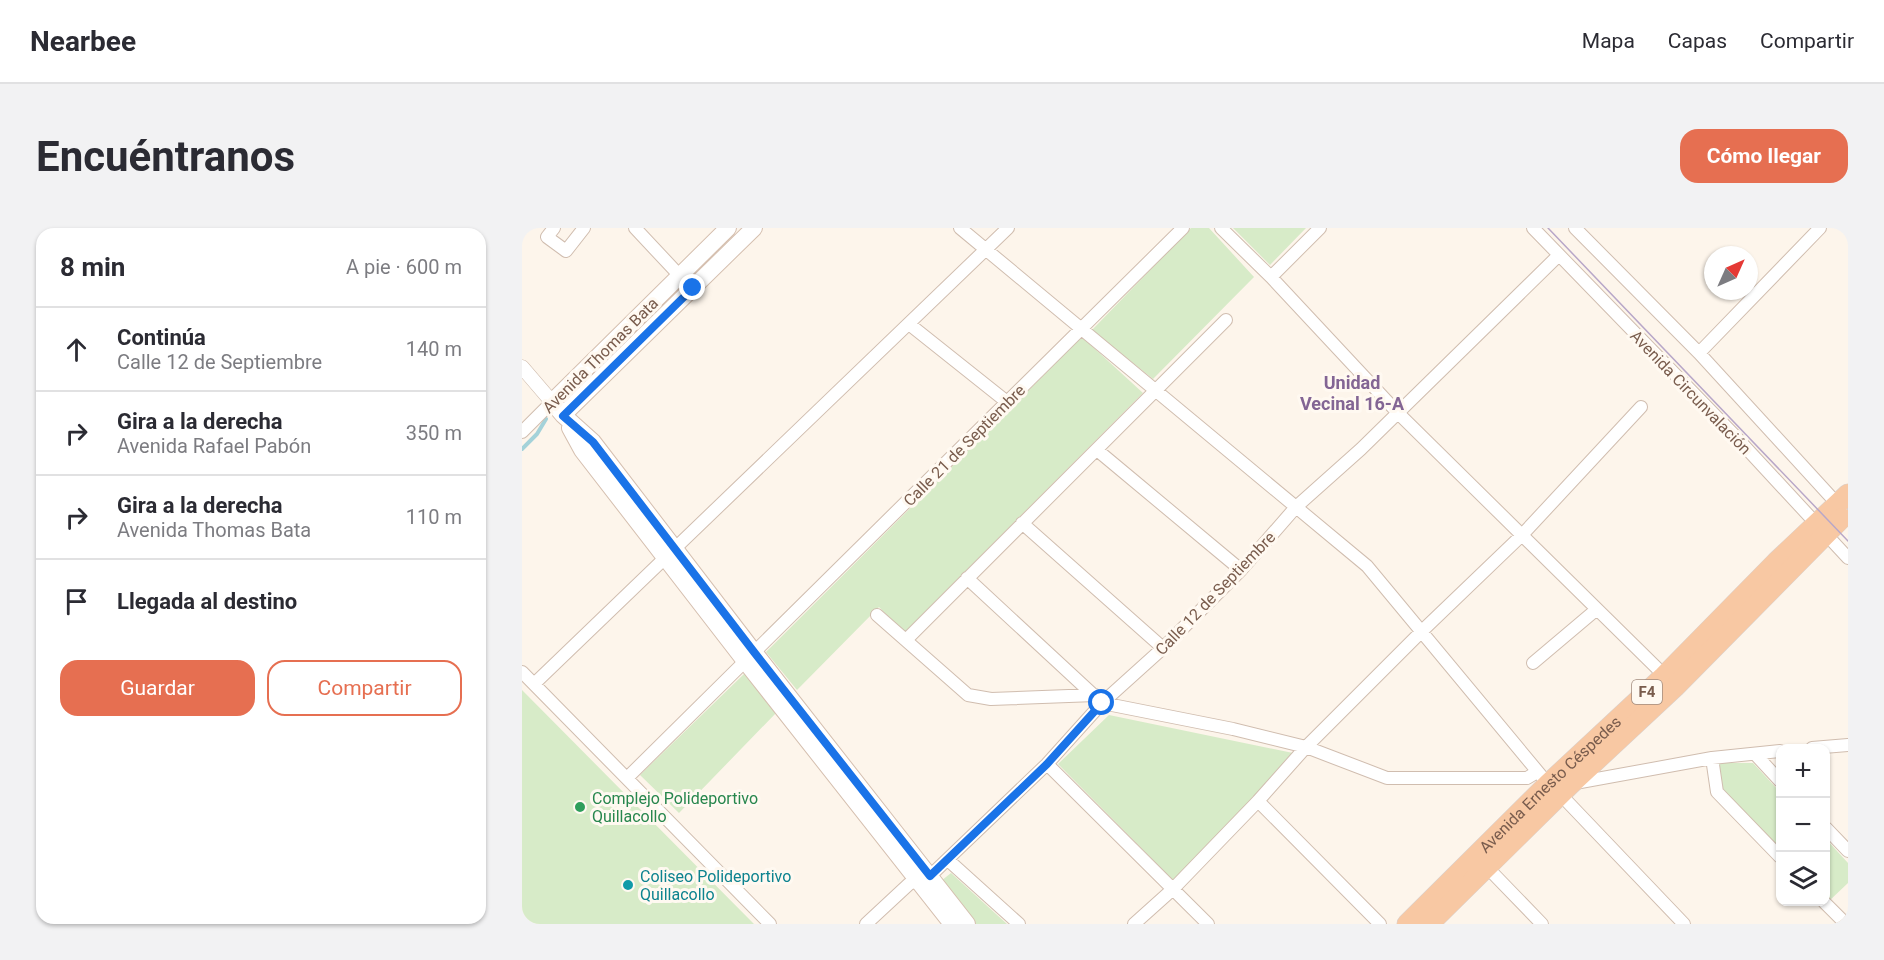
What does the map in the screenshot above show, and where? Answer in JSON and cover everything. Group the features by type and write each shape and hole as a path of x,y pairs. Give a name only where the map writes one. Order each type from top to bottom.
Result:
{"highway":[{"name":"Avenida Ernesto Céspedes","path":"1429,924 1481,861 1554,783 1670,681 1776,562 1821,530 1846,508"},
{"name":"Avenida Ernesto Céspedes","path":"1407,924 1481,861"}],"main road":[{"name":"Avenida Thomas Bata","path":"552,402 728,228"},
{"name":"Avenida Thomas Bata","path":"563,416 754,228"},
{"path":"552,402 563,416 593,442 670,553 749,657 924,878 968,924"},
{"path":"924,878 952,924"}],"street":[{"path":"554,228 547,237 566,251 584,228"},
{"path":"635,228 680,276"},
{"path":"960,228 1367,566 1554,783 1684,924"},
{"path":"534,684 1008,228"},
{"name":"Calle 21 de Septiembre","path":"627,778 1183,228"},
{"path":"1221,228 1272,277 1398,413 1670,681"},
{"path":"1272,277 1320,228"},
{"name":"Avenida Circunvalación","path":"1533,228 1735,436 1848,558"},
{"path":"1699,353 1820,228"},
{"name":"Avenida Circunvalación","path":"1578,229 1846,508"},
{"name":"Calle 12 de Septiembre","path":"866,924 909,884 924,878 948,860 1047,764 1098,699 1163,648 1241,570 1296,507 1362,449 1559,255"},
{"path":"906,640 1226,320"},
{"path":"909,324 1007,402"},
{"path":"522,367 552,402"},
{"name":"Avenida Thomas Bata","path":"522,432 552,402"},
{"path":"1134,924 1173,889 1258,801 1306,747 1522,535 1641,407"},
{"path":"1096,450 1241,570"},
{"path":"1022,523 1163,648"},
{"path":"967,578 1098,699"},
{"path":"1533,663 1597,609"},
{"path":"877,615 968,695 992,699 1098,699 1306,747 1387,778 1527,778 1554,783 1713,758 1776,752"},
{"path":"522,672 770,924"},
{"path":"1830,746 1848,745"},
{"path":"1755,754 1776,777"},
{"path":"1713,758 1717,792 1776,853"},
{"path":"1047,764 1208,924"},
{"path":"1258,801 1380,924"},
{"path":"1830,832 1848,852"},
{"path":"948,860 1019,924"},
{"path":"1481,861 1542,924"},
{"path":"1828,906 1846,924"}],"green space":[{"path":"1191,228 1209,228 1254,277 1153,379 1092,330"},
{"path":"1233,228 1306,228 1270,265"},
{"path":"1082,337 1143,393 904,633 879,607 797,690 766,652"},
{"path":"745,673 776,713 679,813 640,775"},
{"name":"Complejo Polideportivo Quillacollo","path":"522,690 754,924 522,924"},
{"path":"1109,715 1298,754 1173,880 1058,764"},
{"path":"1717,763 1753,763 1776,788 1776,847 1722,790"},
{"path":"1830,843 1848,863 1848,883 1830,900"},
{"path":"951,873 1007,924 976,924 941,881"}],"waterway":[{"path":"522,449 537,434 546,419"}],"tram line":[{"path":"1548,228 1848,541"}],"place":[{"name":"Complejo Polideportivo Quillacollo","path":"580,807"},
{"name":"Coliseo Polideportivo Quillacollo","path":"628,885"}],"district":[{"name":"Unidad Vecinal 16-A","path":"1352,393"}],"route":[{"path":"693,288 563,416 593,442 930,876 1047,764 1102,703"}]}
